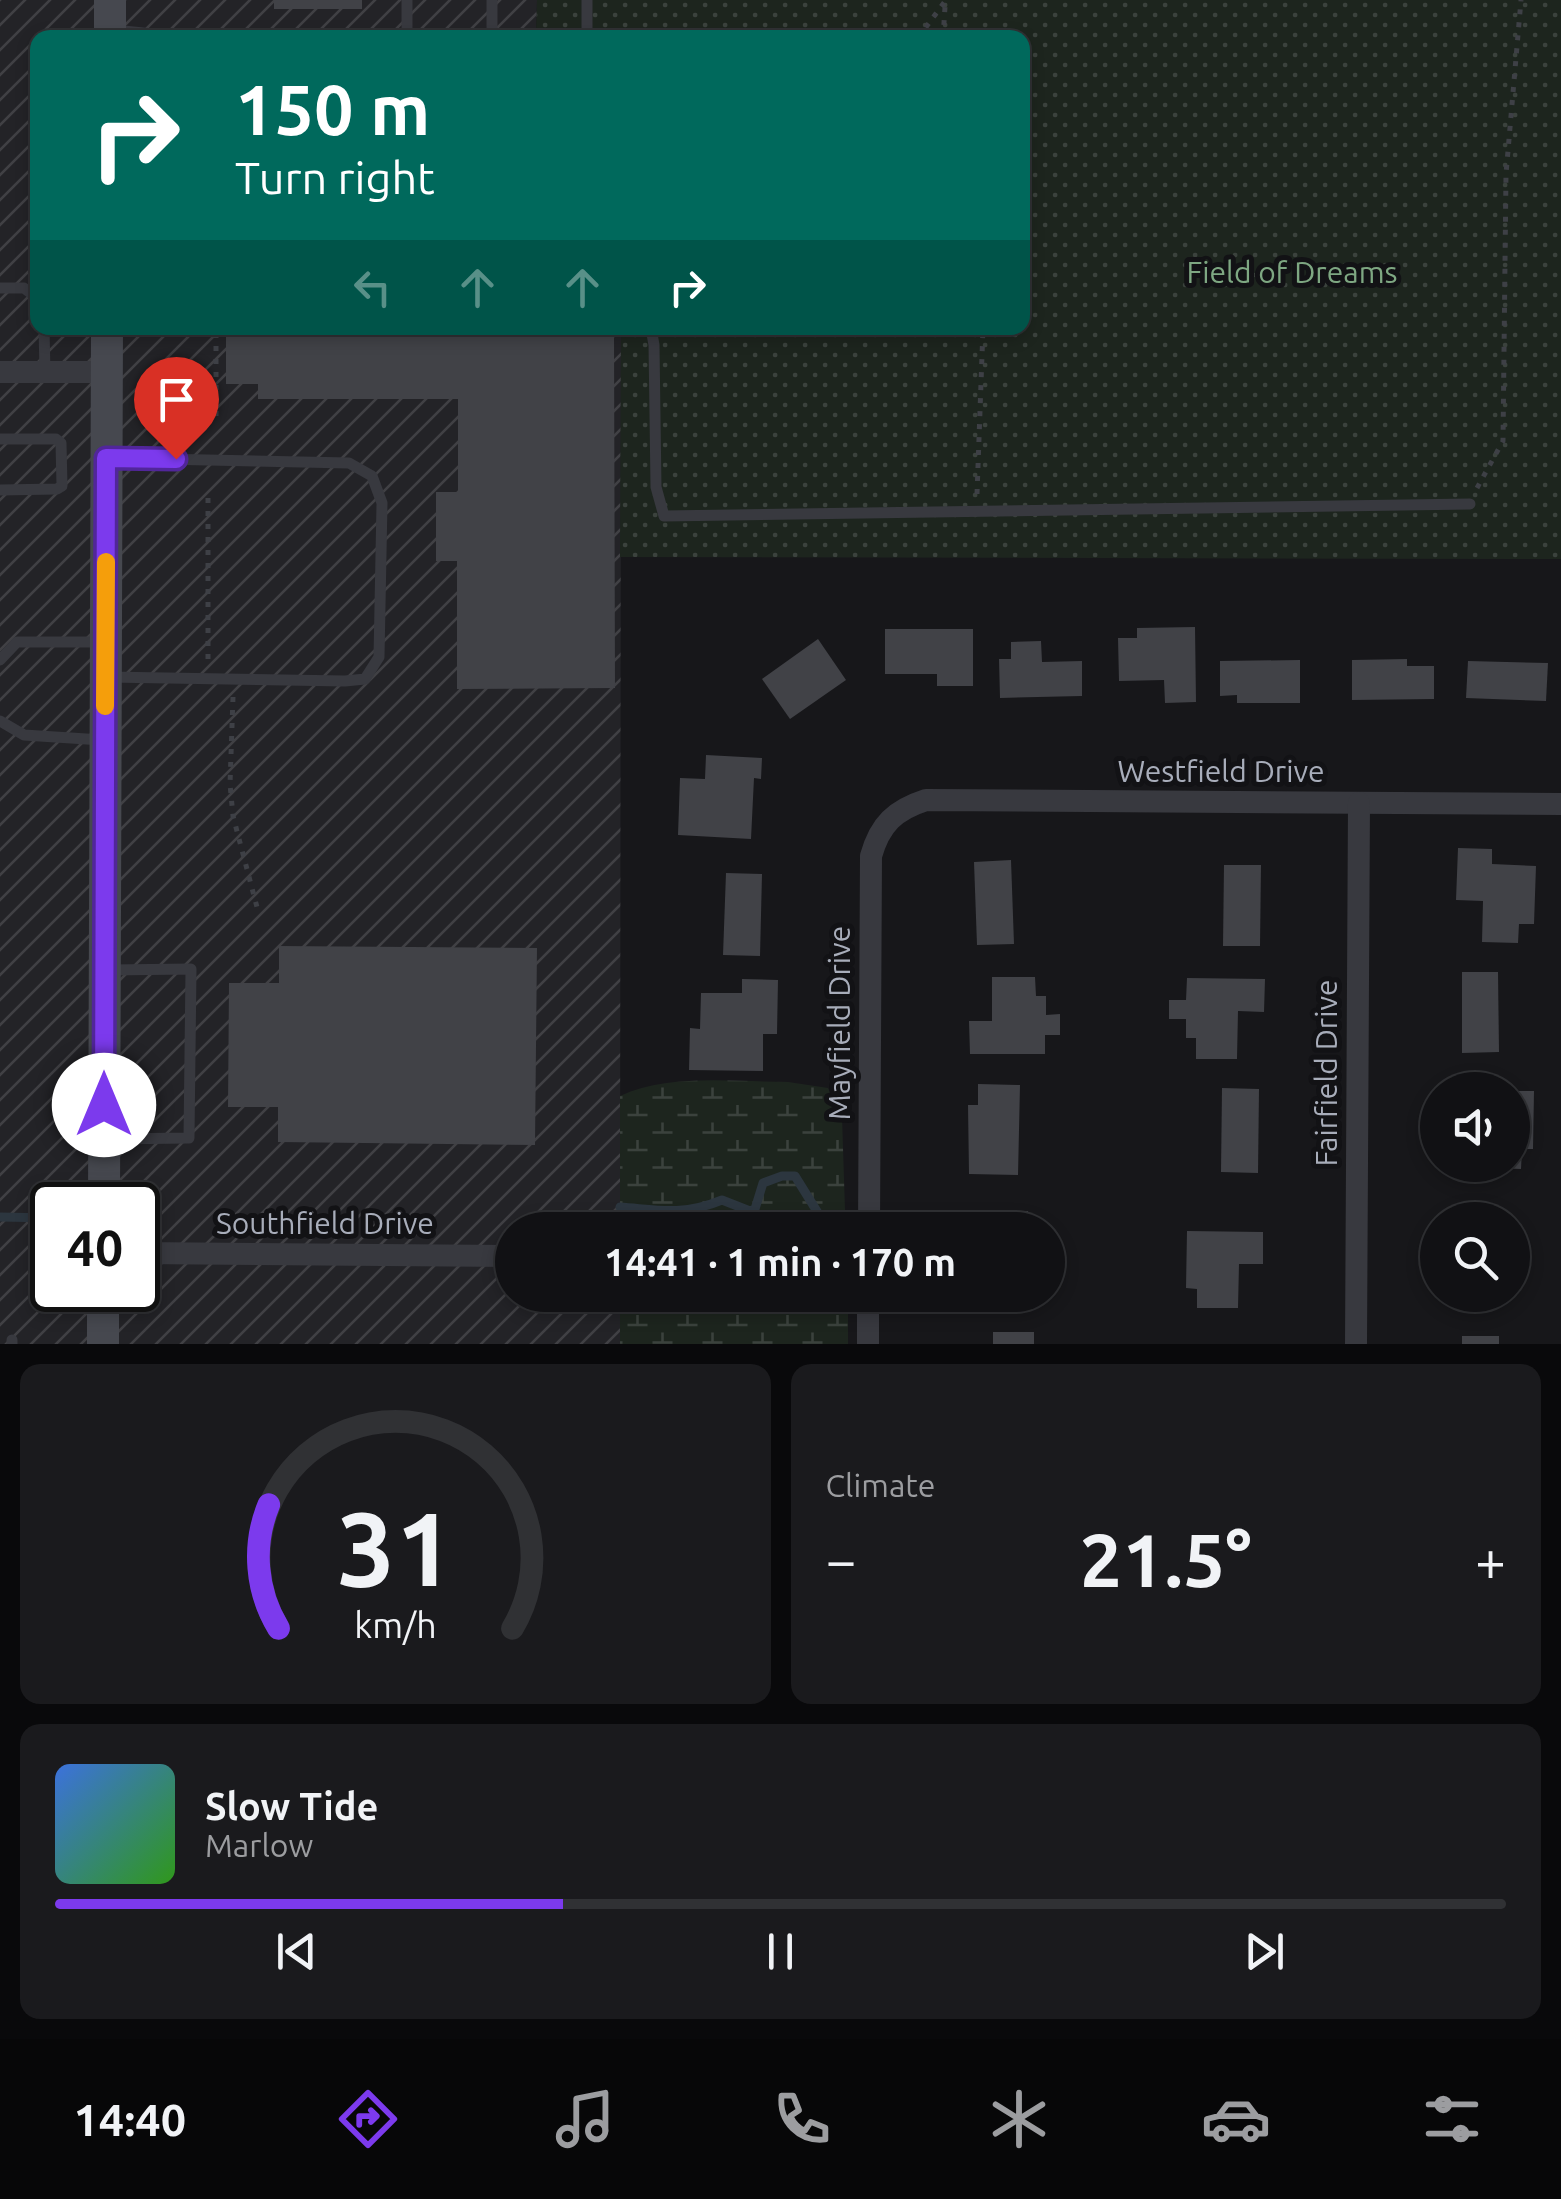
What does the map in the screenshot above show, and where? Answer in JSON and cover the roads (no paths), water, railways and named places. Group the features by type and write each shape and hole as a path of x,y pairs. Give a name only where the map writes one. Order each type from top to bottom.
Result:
{"street":[{"path":"104,1182 107,335"},
{"path":"0,372 106,372"},
{"name":"Westfield Drive","path":"887,821 903,808 926,800 1561,804"},
{"name":"Fairfield Drive","path":"1356,1344 1359,803"},
{"name":"Mayfield Drive","path":"869,1212 872,856 876,838 887,821"},
{"name":"Southfield Drive","path":"160,1253 495,1256"},
{"path":"103,1312 103,1344"},
{"path":"868,1312 868,1344"}],"lane":[{"path":"407,0 407,30"},
{"path":"492,0 492,30"},
{"path":"587,0 587,30"},
{"path":"110,22 151,30"},
{"path":"0,288 24,288 30,293"},
{"path":"44,335 45,372"},
{"path":"652,335 656,487 664,516 1470,504"},
{"path":"0,439 56,439 60,444 62,486 57,490 0,490"},
{"path":"105,677 365,679 379,658 382,502 372,476 350,463 106,458"},
{"path":"0,660 17,642 105,642"},
{"path":"0,721 24,735 105,740"},
{"path":"104,970 191,970 189,1138 104,1139"}],"waterway":[{"path":"620,1207 683,1210 722,1200 750,1211 755,1209 763,1183 795,1176 817,1212"},
{"path":"0,1217 30,1218"}],"park label":[{"name":"Field of Dreams","path":"1292,273"}]}
